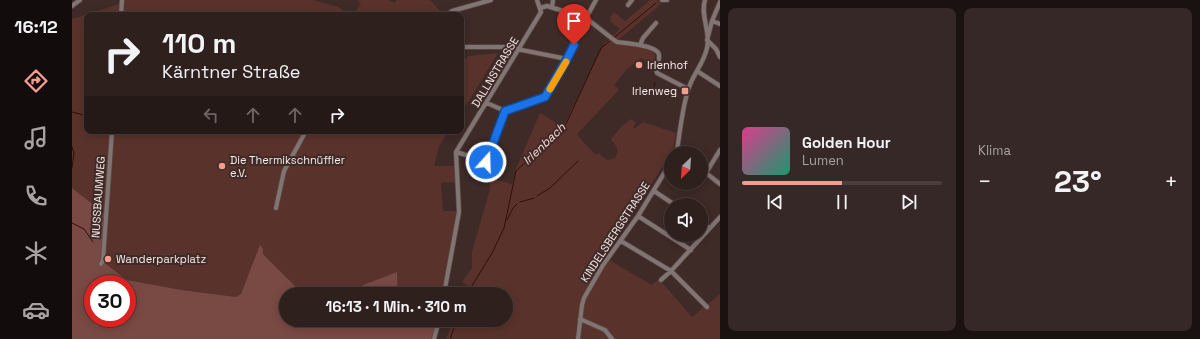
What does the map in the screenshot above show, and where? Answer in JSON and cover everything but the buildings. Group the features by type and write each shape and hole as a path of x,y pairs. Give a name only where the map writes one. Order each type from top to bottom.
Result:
{"street":[{"path":"72,6 80,0"},
{"path":"121,12 122,0"},
{"path":"451,12 491,0"},
{"path":"537,0 540,8 547,6 552,7 586,18 617,42 640,45 655,50 659,55 656,69 657,73 688,89"},
{"path":"552,7 553,0"},
{"path":"487,103 505,111 545,97 567,59 596,0"},
{"path":"628,5 632,0"},
{"path":"662,0 667,0"},
{"path":"679,146 682,118 688,89 707,50 703,14 705,0"},
{"path":"707,40 712,21 720,2"},
{"name":"DALLNSTRASSE","path":"456,152 541,12 540,8"},
{"path":"712,21 720,24"},
{"path":"640,45 643,38 656,22"},
{"path":"707,40 716,49 720,57"},
{"path":"464,47 507,47 567,59"},
{"path":"697,71 720,86"},
{"path":"445,287 459,212 456,152 486,162 505,111"},
{"name":"NUSSBAUMWEG","path":"101,264 103,260 112,134"},
{"path":"276,208 284,171 304,134"},
{"path":"708,170 720,150"},
{"name":"KINDELSBERGSTRASSE","path":"578,339 584,298 603,265 638,216 664,174"},
{"path":"708,175 720,184"},
{"path":"654,191 664,198"},
{"path":"638,216 690,250"},
{"path":"661,280 720,217"},
{"path":"621,241 671,271 707,307"},
{"path":"580,318 605,330 612,339"},
{"path":"434,339 437,327"}],"shaded area":[{"path":"120,0 313,0 338,7 346,12 94,12 119,4"},
{"path":"357,0 389,0 394,3 397,0 430,0 441,12 355,12 361,3"},
{"path":"650,0 657,0 661,4 618,40 612,37 620,29 610,21 610,17 614,12 625,21"},
{"path":"84,15 84,134 447,134 439,146 434,166 459,166 459,182 441,183 443,211 460,211 447,287 398,287 397,272 363,285 362,287 296,287 263,254 241,294 236,297 182,290 136,282 136,275 120,275 101,259 104,214 72,188 72,19"},
{"path":"610,39 642,46 654,51 655,56 653,63 655,66 641,58 627,69 614,85 619,90 577,134 585,144 596,155 599,153 608,160 615,158 618,150 611,139 622,126 631,119 636,123 633,127 634,129 643,122 676,133 674,146 664,146 664,164 604,257 652,285 659,279 692,317 720,294 720,339 446,339 451,327 513,327 513,287 470,287 462,282 472,268 472,252 490,189 489,178 512,184 516,169 540,113 562,126 565,123 604,44"},
{"path":"498,53 464,108 464,61 468,56"},
{"path":"72,188 105,214 102,259 120,275 84,275 84,327 136,327 136,282 182,290 236,297 241,294 260,245 263,249 263,254 296,287 279,287 279,327 434,327 436,328 433,339 72,339"},
{"path":"397,272 398,287 362,287 363,285"},
{"path":"434,327 440,327 439,333"}],"waterway":[{"name":"Irlenbach","path":"615,37 656,3"},
{"name":"Irlenbach","path":"471,287 492,253 504,228 516,171 566,124 601,48 610,41"},
{"path":"654,87 655,83"},
{"path":"72,112 84,115"},
{"path":"72,147 74,153 72,168"},
{"path":"537,196 550,188 578,161"},
{"path":"520,202 534,198"},
{"name":"Irlenbach","path":"507,220 513,208 517,204"},
{"path":"72,223 84,229 93,242"},
{"name":"Irlenbach","path":"451,339 454,327"}],"slow traffic":[{"path":"550,89 566,62"}],"place":[{"name":"Irlenhof","path":"639,65"},
{"name":"Irlenweg","path":"685,91"},
{"name":"Die Thermikschnüffler e.V.","path":"222,166"},
{"name":"Wanderparkplatz","path":"108,259"}],"route":[{"path":"486,162 505,111 545,97 574,45"}]}
